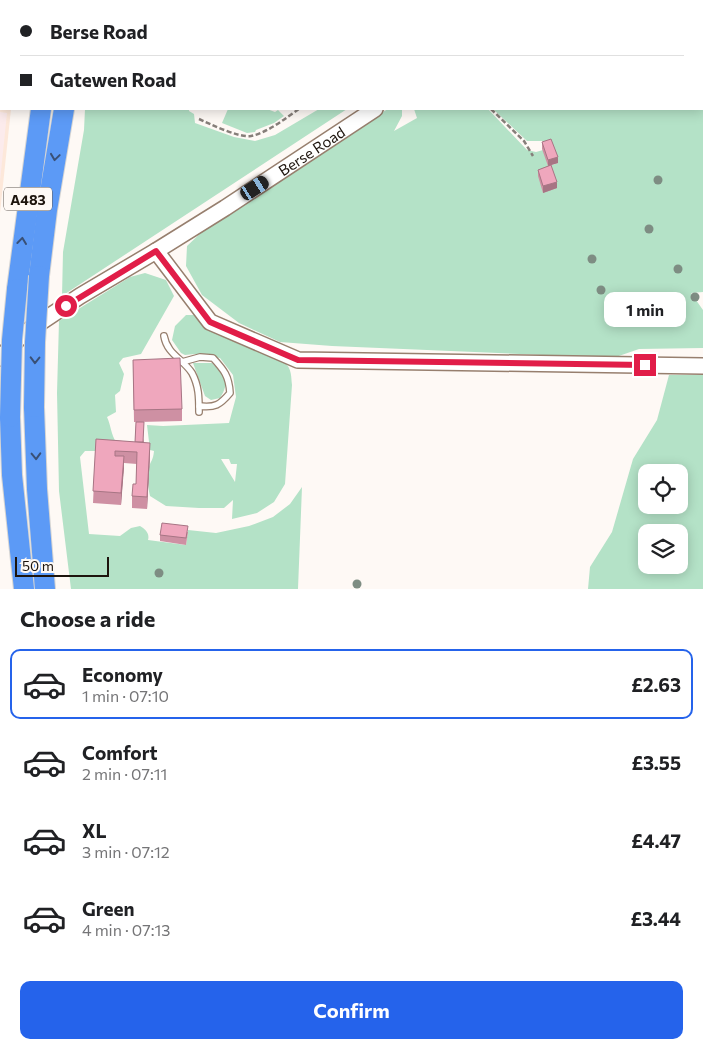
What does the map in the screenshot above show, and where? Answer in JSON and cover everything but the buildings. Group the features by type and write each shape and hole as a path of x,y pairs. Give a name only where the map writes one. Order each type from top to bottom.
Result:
{"highway":[{"name":"A483","path":"24,589 17,531 10,417 12,340 41,110"},
{"name":"A483","path":"45,589 34,407 35,342 40,276 51,182 64,110"},
{"name":"A483","path":"16,589 17,531"},
{"name":"A483","path":"43,568 50,589"}],"main road":[{"name":"Berse Road","path":"0,358 23,334 80,296 156,251 373,110"},
{"path":"156,251 210,322 298,360 703,366"}],"lane":[{"path":"164,336 165,342 172,354 192,373 199,390 199,409 221,403 230,393 229,380 213,358 200,357 182,362"}],"path":[{"path":"199,119 222,129 250,136 275,126 298,110"},
{"path":"492,110 524,141 533,156"}],"shaded area":[{"path":"0,110 11,110 0,213"},
{"path":"0,112 7,113 0,181"}],"green space":[{"path":"85,110 189,110 194,114 195,123 234,137 255,141 275,135 317,110 345,110 62,296 63,252 84,130"},
{"path":"228,110 270,110 275,112 278,110 284,116 255,132 247,133 222,123"},
{"path":"386,110 402,110 402,116 394,131 417,118 414,110 489,110 527,150 536,152 543,150 549,166 558,163 547,141 527,141 494,110 703,110 703,292 691,293 703,310 703,348 639,349 613,358 280,342 239,323 202,295 186,266 187,246 207,227 360,125"},
{"path":"145,273 166,280 174,296 141,354 123,358 119,363 124,374 120,391 115,395 116,412 107,417 116,442 96,451 85,451 80,457 89,534 120,536 131,528 140,526 148,533 148,540 186,545 188,530 216,533 249,526 273,517 290,504 302,487 298,589 71,589 59,491 57,393 59,321 130,277"},
{"path":"186,315 200,315 217,331 232,340 243,346 274,356 289,368 292,385 285,484 274,502 257,513 232,519 233,500 224,508 199,508 166,506 150,496 148,474 154,451 150,450 147,425 229,423 236,397 233,375 220,358 181,353 172,340 175,326","holes":["221,459 229,459 231,464 237,464 235,482"]},
{"path":"193,363 212,363 223,375 225,387 220,398 211,400 205,396"},
{"path":"669,375 703,375 703,589 588,589 590,567 612,532 633,459 657,420"}],"route":[{"path":"66,306 156,251 210,322 298,360 645,365"}]}
